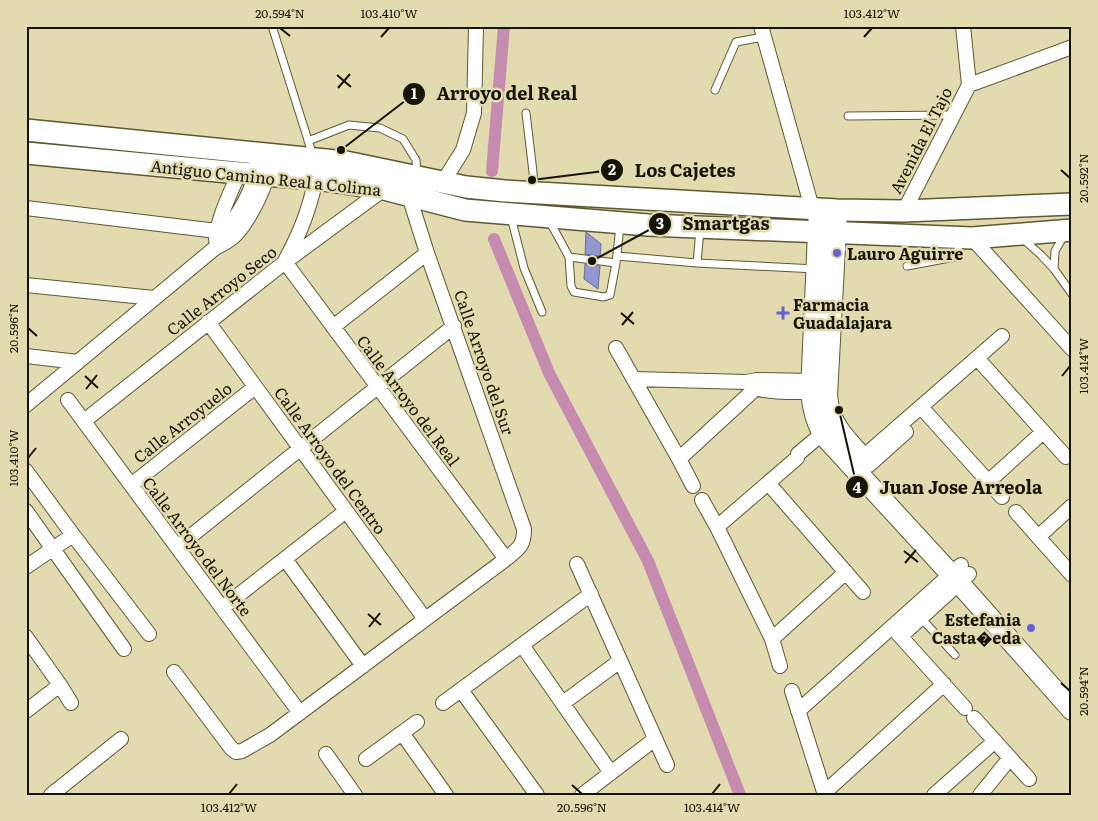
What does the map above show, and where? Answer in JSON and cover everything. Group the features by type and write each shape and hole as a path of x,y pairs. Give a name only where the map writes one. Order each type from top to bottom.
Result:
{"main road":[{"name":"Antiguo Camino Real a Colima","path":"26,130 346,162 413,186 465,210 700,228 965,238 1069,230"},
{"name":"Antiguo Camino Real a Colima","path":"26,153 254,175 313,160 384,189 443,182 466,187 534,193 823,209 904,210 1072,204"}],"street":[{"path":"443,182 463,150 474,113 476,26"},
{"name":"Avenida El Tajo","path":"904,210 969,85 963,26"},
{"path":"762,32 823,209 827,232 827,396 829,409 836,426 1072,710"},
{"path":"969,85 1072,47"},
{"path":"26,405 215,248 250,202 254,175 263,154"},
{"path":"285,262 309,208 313,160"},
{"path":"224,235 226,204 254,175"},
{"name":"Calle Arroyo del Sur","path":"413,186 427,253 524,528 524,540 506,559"},
{"name":"Calle Arroyo Seco","path":"84,421 285,262 384,189"},
{"path":"26,208 224,235"},
{"path":"827,232 816,269 811,387 813,410 825,436 1072,689"},
{"path":"965,238 1072,349"},
{"path":"333,327 427,253"},
{"name":"Calle Arroyo del Real","path":"285,262 506,559"},
{"path":"26,284 154,298"},
{"name":"Calle Arroyo del Centro","path":"208,322 425,619"},
{"path":"177,547 454,326"},
{"path":"865,461 924,410 1002,336"},
{"path":"616,348 693,486"},
{"path":"26,356 78,362"},
{"path":"977,358 1066,458"},
{"path":"634,379 811,387"},
{"path":"679,459 752,384"},
{"name":"Calle Arroyuelo","path":"131,485 255,387"},
{"name":"Calle Arroyo del Norte","path":"68,400 300,713"},
{"path":"924,410 1002,498"},
{"path":"988,482 1044,432"},
{"path":"717,527 797,458 798,454 825,436"},
{"path":"26,471 149,634"},
{"path":"768,483 863,592"},
{"path":"702,500 772,639 780,666"},
{"path":"1038,537 1072,506"},
{"path":"26,511 124,649"},
{"path":"222,608 346,511"},
{"path":"1016,512 1072,575"},
{"path":"26,567 73,535"},
{"path":"285,559 363,666"},
{"path":"174,672 231,748 236,752 242,752 270,735 506,559"},
{"path":"577,564 667,765"},
{"path":"772,639 846,572"},
{"path":"896,632 921,618 960,574"},
{"path":"798,712 896,632 960,574"},
{"path":"444,703 591,594"},
{"path":"896,632 1030,779"},
{"path":"26,637 60,685 70,703"},
{"path":"522,645 611,772"},
{"path":"563,703 620,661"},
{"path":"792,691 825,794 944,684"},
{"path":"26,711 60,685"},
{"path":"461,690 537,795"},
{"path":"366,759 417,722"},
{"path":"402,733 446,795"},
{"path":"50,795 121,739"},
{"path":"582,795 655,739"},
{"path":"934,795 995,741"},
{"path":"326,754 355,795"},
{"path":"980,795 1010,758"}],"lane":[{"path":"272,26 313,160 349,125 380,128 403,139 416,160 413,186"},
{"path":"715,90 736,42 762,32"},
{"path":"526,113 534,193"},
{"path":"848,116 953,115"},
{"path":"511,214 524,268 542,312"},
{"path":"547,217 569,257 570,286 574,292 604,297 610,294 620,222"},
{"path":"697,263 700,228"},
{"path":"1054,269 1056,251 1069,230"},
{"path":"1018,234 1054,269 1072,294"},
{"path":"907,266 955,256 965,238"},
{"path":"569,257 816,269"},
{"path":"921,618 955,655"}],"building":[{"path":"586,232 601,244 600,256 585,254"},
{"path":"585,264 600,266 598,289 584,279"}],"waterway":[{"path":"492,171 504,26"},
{"path":"494,239 549,373 648,561 740,795"}],"place":[{"name":"Arroyo del Real","path":"341,150"},
{"name":"Los Cajetes","path":"532,180"},
{"name":"Lauro Aguirre","path":"837,253"},
{"name":"Smartgas","path":"592,261"},
{"name":"Farmacia Guadalajara","path":"783,313"},
{"name":"Juan Jose Arreola","path":"839,410"},
{"name":"Estefania Casta�eda","path":"1031,628"}]}
